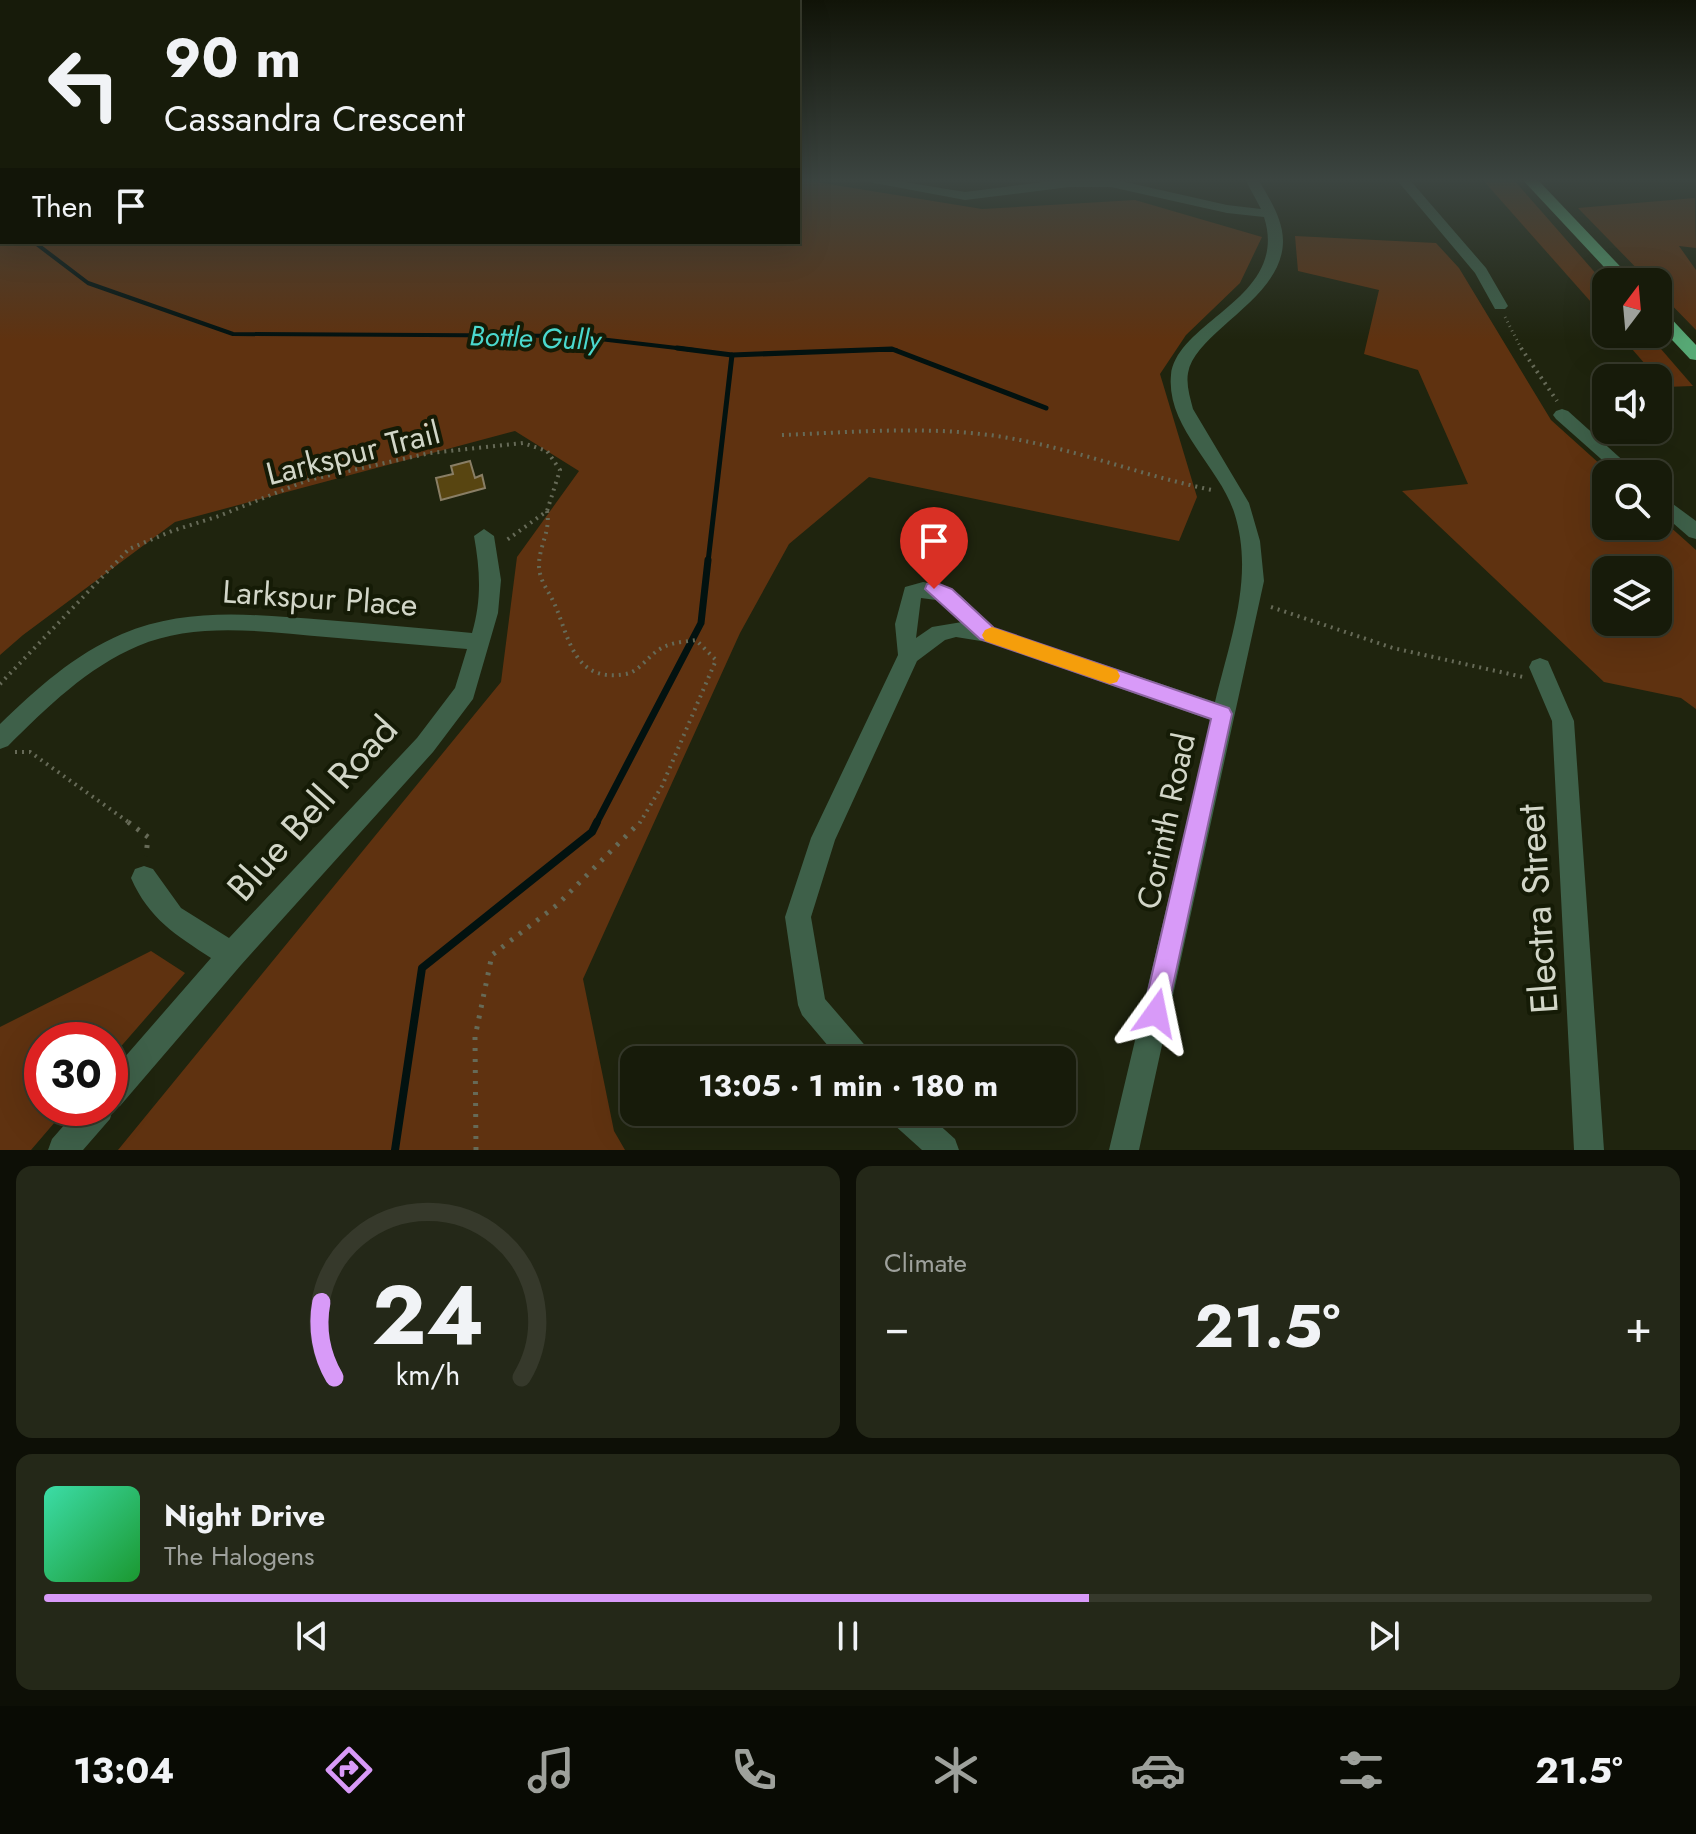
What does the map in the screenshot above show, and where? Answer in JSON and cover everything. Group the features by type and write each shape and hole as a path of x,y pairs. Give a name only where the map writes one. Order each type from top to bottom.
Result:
{"highway":[{"path":"1580,233 1614,268"},
{"path":"1672,330 1696,355"}],"street":[{"name":"Corinth Road","path":"1124,1150 1254,581 1248,531 1234,493 1200,440 1181,396 1178,380 1181,367 1195,345 1238,308 1273,258 1276,243 1274,233"},
{"path":"1448,233 1481,271 1500,306"},
{"path":"1562,415 1613,460"},
{"path":"1672,512 1696,532"},
{"name":"Blue Bell Road","path":"128,1075 231,955 425,745 465,692 481,642 491,580 486,545"},
{"path":"909,655 903,636 907,610 912,593 920,590 934,589 945,595 987,634"},
{"name":"Larkspur Place","path":"0,739 40,700 99,656 132,639 165,629 235,622 481,642"},
{"path":"847,1046 812,1005 798,917 823,838 909,655 939,633 956,629 987,634 1222,714"},
{"name":"Electra Street","path":"1544,675 1563,721 1589,1150"},
{"path":"144,878 172,917 231,955"},
{"path":"63,1150 84,1126"},
{"path":"918,1126 944,1150"}],"path":[{"path":"1500,306 1517,343 1555,398 1562,415"},
{"path":"782,435 915,430 1006,438 1083,454 1165,482 1234,493"},
{"name":"Larkspur Trail","path":"0,684 129,549 308,480 430,453 523,443 547,451 560,470 547,511"},
{"path":"476,1150 475,1037 492,955 557,905 636,829 662,786 716,660 696,640 665,646 629,674 609,674 578,662 563,634 557,607 542,587 539,563 550,522 547,511 486,545"},
{"path":"1271,607 1393,648 1544,675"},
{"path":"30,752 148,837 144,878"}],"shaded area":[{"path":"800,233 1247,233 1262,237 1240,283 1186,335 1160,374 1197,497 1179,541 869,477 789,544 740,633 583,979 614,1131 625,1150 118,1150 501,682 517,557 579,471 515,431 175,522 0,655 0,244 800,244"},
{"path":"1530,233 1560,233 1592,269 1592,303"},
{"path":"1602,233 1696,233 1696,248 1679,246 1696,270 1696,330 1672,305 1672,268 1636,268"},
{"path":"1295,236 1436,243 1459,268 1551,420 1595,460 1592,460 1592,540 1672,540 1672,529 1696,550 1696,709 1681,698 1604,682 1402,491 1468,484 1418,370 1364,354 1379,290 1298,271"},
{"path":"1631,348 1660,348 1693,386 1672,387 1672,364 1645,364"},
{"path":"151,951 185,973 128,1038 128,1022 24,1022 24,1126 52,1126 31,1150 0,1150 0,1027"}],"building":[{"path":"470,461 475,478 482,475 485,488 441,500 436,478 453,474 451,466"}],"waterway":[{"name":"Bottle Gully","path":"37,244 88,283 233,334 574,336 679,348"},
{"name":"Bottle Gully","path":"679,348 694,350"},
{"name":"Bottle Gully","path":"679,348 732,355"},
{"name":"Bottle Gully","path":"855,350 865,350"},
{"name":"Bottle Gully","path":"732,355 865,350"},
{"name":"Bottle Gully","path":"865,350 895,350"},
{"name":"Bottle Gully","path":"865,350 895,350"},
{"name":"Bottle Gully","path":"895,350 1046,408"},
{"path":"708,562 732,355"},
{"path":"596,824 701,623 708,560"},
{"path":"395,1150 422,968 592,832 596,824"}],"slow traffic":[{"path":"992,635 1110,676"}],"route":[{"path":"934,589 968,614 987,634 1222,714 1156,1013"}]}
